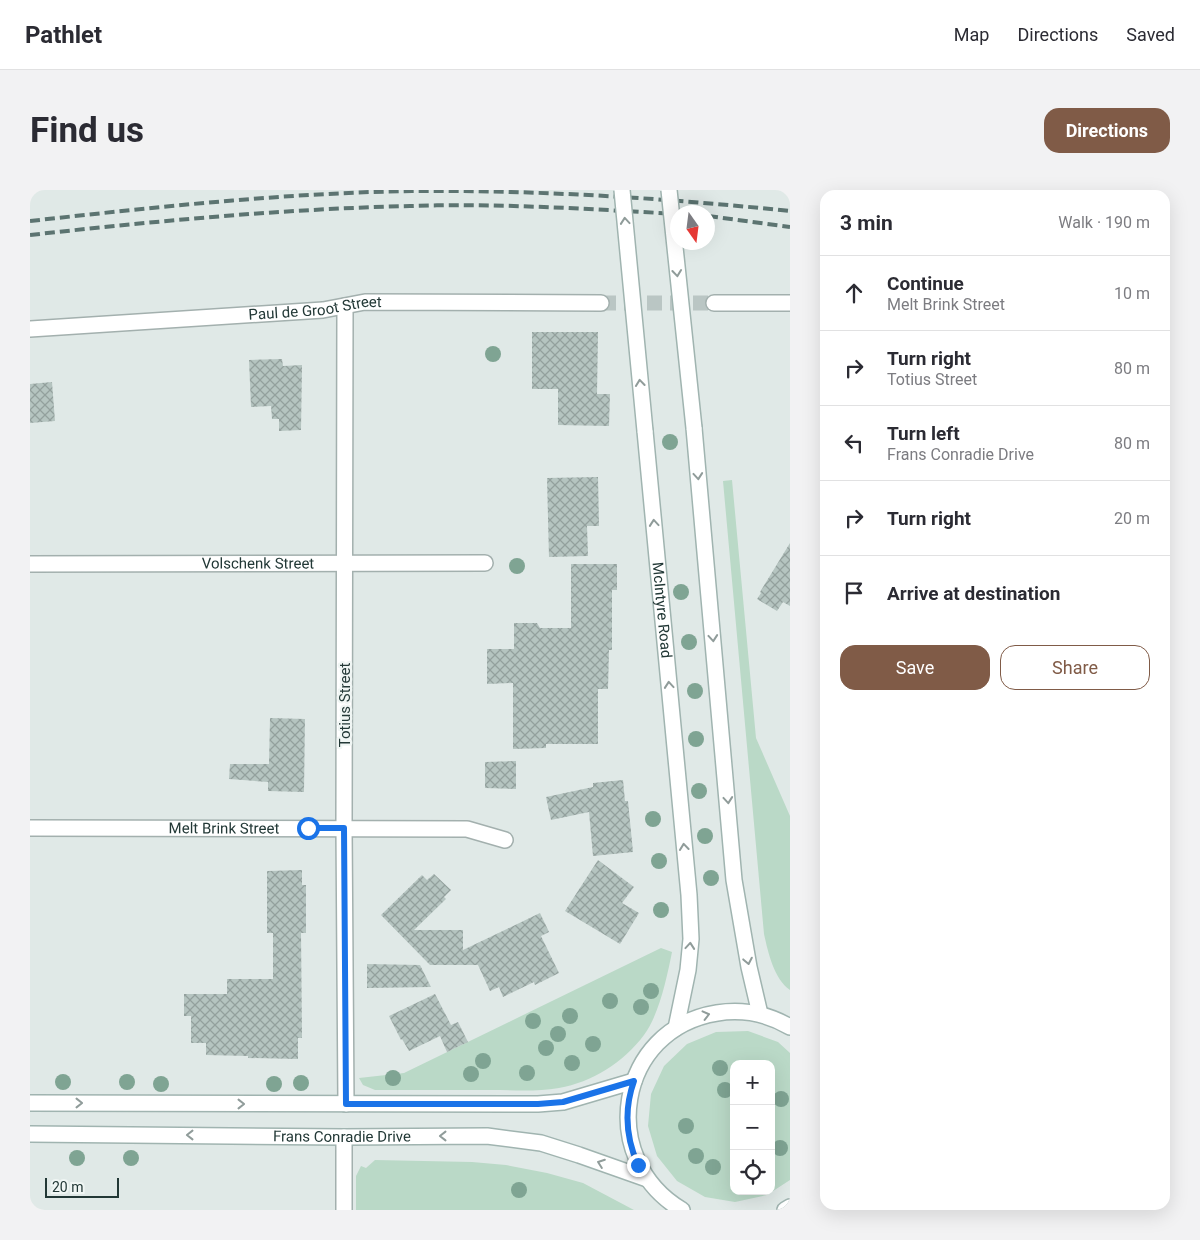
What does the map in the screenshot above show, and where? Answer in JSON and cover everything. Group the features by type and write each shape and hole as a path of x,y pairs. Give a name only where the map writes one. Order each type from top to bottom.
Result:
{"main road":[{"name":"McIntyre Road","path":"622,190 689,895 691,939 688,970 676,1028"},
{"path":"669,190 694,428 734,880 747,959 760,1014"},
{"name":"Paul de Groot Street","path":"30,329 324,310 365,302 601,303"},
{"path":"714,303 790,303"},
{"name":"Totius Street","path":"345,306 344,828 346,1104"},
{"name":"Volschenk Street","path":"30,564 485,563"},
{"name":"Melt Brink Street","path":"30,828 467,829 505,840"},
{"path":"682,1210 664,1197 647,1179 635,1157 628,1132 628,1106 634,1081 641,1066 650,1052 676,1028 697,1018 714,1013 731,1011 760,1014 790,1027"},
{"path":"30,1103 538,1104 563,1102 634,1081"},
{"name":"Frans Conradie Drive","path":"30,1134 344,1137 487,1136 541,1143 647,1179"},
{"path":"344,1137 344,1210"},
{"path":"785,1210 790,1207"}],"green space":[{"path":"732,480 756,738 790,816 790,990 784,985 776,972 764,934 723,481"},
{"path":"661,948 672,952 662,995 649,1027 636,1045 617,1062 595,1076 559,1088 533,1090 375,1090 363,1085 359,1078 404,1073"},
{"path":"748,1031 778,1042 790,1053 790,1180 775,1190 775,1060 730,1060 730,1195 767,1195 735,1202 705,1197 677,1181 657,1156 648,1126 651,1094 664,1066 687,1044 716,1032"},
{"path":"375,1160 472,1162 506,1165 547,1173 583,1183 634,1210 356,1210 356,1176 361,1166 366,1168"}],"building":[{"path":"532,332 598,332 597,394 610,394 609,426 558,425 558,389 532,389"},
{"path":"282,359 283,366 302,365 301,430 279,431 279,419 272,419 271,406 251,407 249,360"},
{"path":"52,382 55,421 30,423 30,384"},
{"path":"598,477 599,526 587,526 588,556 549,557 547,478"},
{"path":"790,543 790,606 783,602 777,611 757,599"},
{"path":"571,564 617,564 617,590 612,590 612,650 609,650 608,689 598,689 598,744 546,744 546,748 513,749 513,683 487,684 487,649 514,649 514,623 537,623 540,628 571,628"},
{"path":"270,718 305,719 304,792 268,791 268,782 229,779 230,764 269,764"},
{"path":"516,761 516,789 485,788 485,762"},
{"path":"623,780 625,801 628,801 633,852 593,856 589,812 551,820 546,797 593,787 593,783"},
{"path":"598,860 634,887 622,903 639,913 620,944 565,911"},
{"path":"302,870 302,885 306,885 306,933 301,933 302,1038 298,1038 298,1059 206,1055 206,1043 191,1043 191,1016 184,1016 184,994 227,994 227,979 273,979 273,933 267,933 267,871"},
{"path":"434,874 451,890 444,897 446,899 414,930 463,930 463,950 540,913 549,932 541,936 559,973 535,985 534,982 503,997 499,987 490,991 478,965 430,965 381,915 422,875 427,880"},
{"path":"367,964 420,965 431,987 367,988"},
{"path":"435,994 451,1025 458,1022 468,1042 447,1052 440,1036 409,1051 389,1016"}],"tunnel":[{"path":"601,303 714,303"}],"railway":[{"path":"30,221 268,198 412,191 601,196 696,202 790,211"},
{"path":"30,235 220,216 443,205 577,208 670,214"},
{"path":"715,217 790,227"}],"route":[{"path":"308,828 344,828 346,1104 538,1104 563,1102 634,1081 629,1098 627,1123 632,1149 638,1165"}]}
